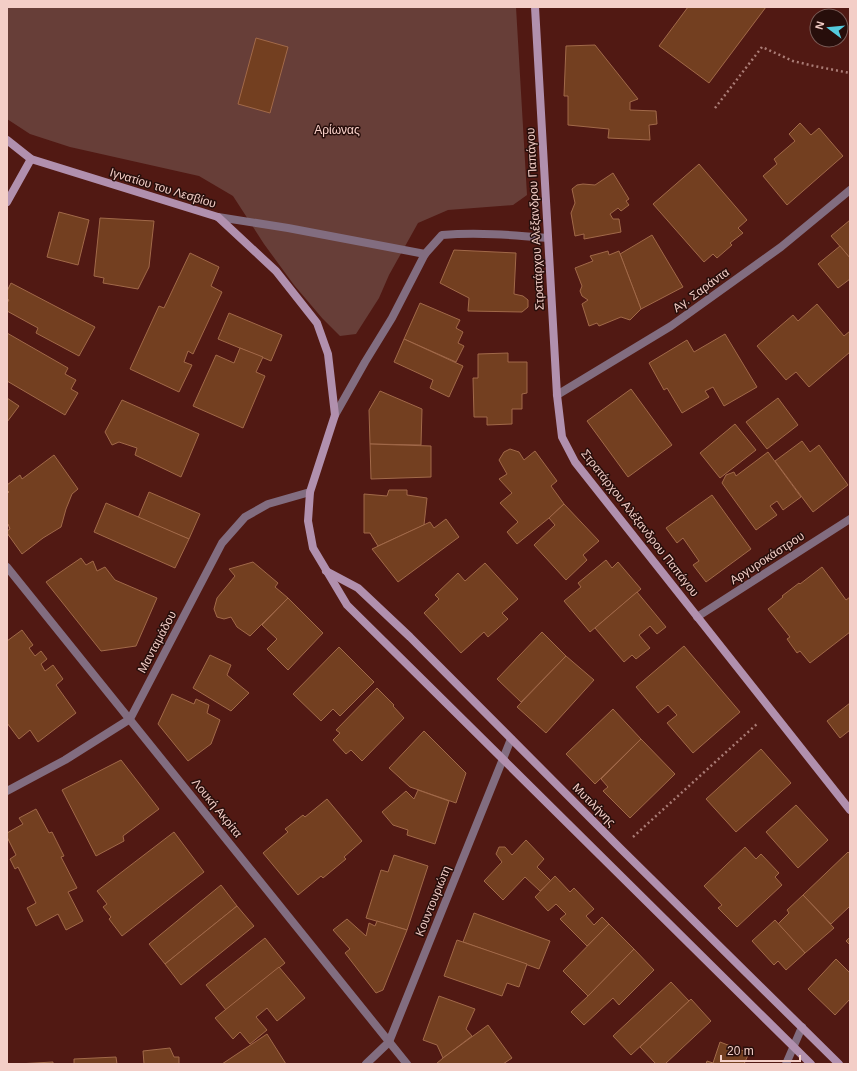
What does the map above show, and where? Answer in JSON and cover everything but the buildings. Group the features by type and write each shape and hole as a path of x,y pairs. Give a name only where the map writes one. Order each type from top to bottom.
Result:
{"street":[{"name":"Στρατάρχου Αλέξανδρου Παπάγου","path":"534,7 556,395 562,437 575,462 850,810"},
{"name":"Ιγνατίου του Λεσβίου","path":"7,140 30,158 218,217 276,272 318,324 328,354 335,415 310,492"},
{"path":"7,202 30,158"},
{"name":"Αγ. Σαράντα","path":"556,395 671,326 782,247 850,190"},
{"path":"218,217 288,228 424,254"},
{"path":"335,415 392,318 424,254 442,235 466,233 502,234 548,238"},
{"path":"310,492 308,521 313,548 347,605 811,1064"},
{"name":"Μανταμάδου","path":"130,719 222,543 245,517 268,504 310,492"},
{"name":"Αργυροκάστρου","path":"697,617 850,519"},
{"name":"Λουκή Ακρίτα","path":"7,567 407,1064"},
{"name":"Μυτιλήνης","path":"326,570 358,588 415,642 620,848 839,1064"},
{"path":"7,791 65,760 130,719"},
{"name":"Κουντουριώτη","path":"366,1064 389,1042 512,739"},
{"path":"786,1064 802,1027"}],"path":[{"path":"716,108 762,47 794,61 850,73"},
{"path":"620,848 772,711"}],"green space":[{"name":"Αρίωνας","path":"7,7 516,7 527,195 513,205 448,210 418,223 389,275 379,298 356,334 340,336 322,318 294,285 264,244 233,196 199,176 70,147 30,134 7,119"}]}
